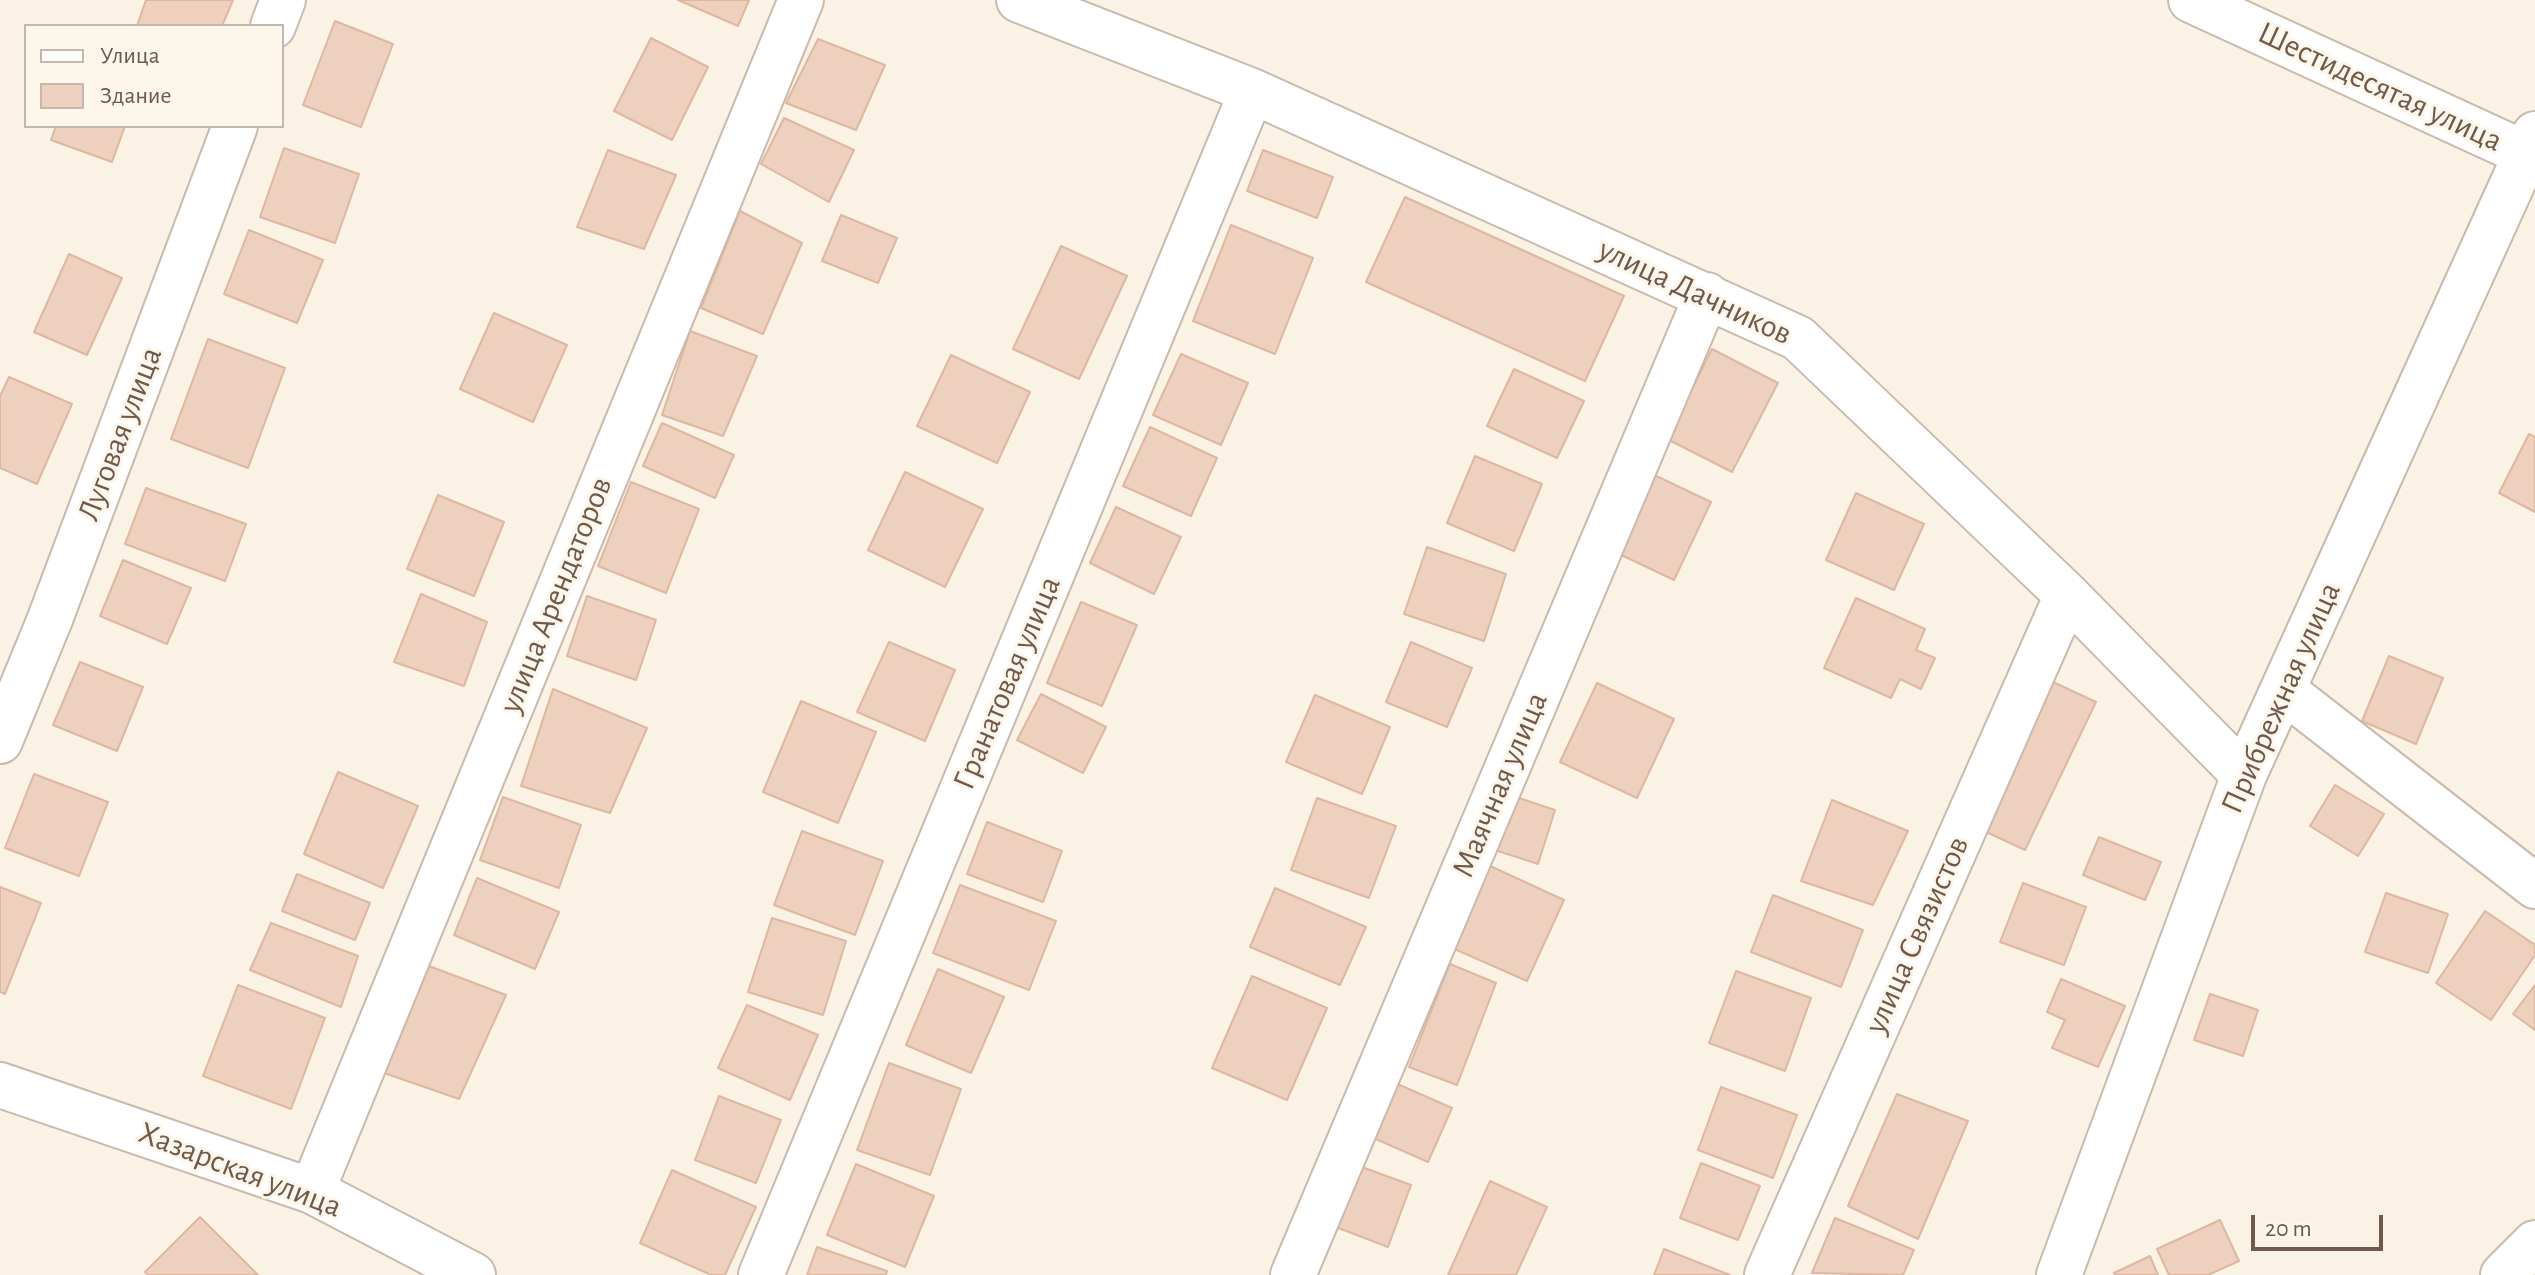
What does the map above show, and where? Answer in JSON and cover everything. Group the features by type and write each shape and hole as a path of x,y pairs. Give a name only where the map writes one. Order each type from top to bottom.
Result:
{"street":[{"path":"274,24 283,0"},
{"name":"улица Арендаторов","path":"312,1191 801,0"},
{"name":"улица Дачников","path":"1019,0 1252,91 1798,338 2067,595 2244,775"},
{"name":"Шестидесятая улица","path":"2191,0 2530,144"},
{"name":"Гранатовая улица","path":"761,1275 1252,91"},
{"name":"Луговая улица","path":"0,741 50,619 234,128"},
{"name":"Прибрежная улица","path":"2059,1275 2244,775 2530,144"},
{"name":"Маячная улица","path":"1293,1275 1707,295"},
{"name":"улица Связистов","path":"1767,1275 2067,595"},
{"path":"2283,690 2535,886"},
{"name":"Хазарская улица","path":"0,1085 312,1191 473,1275"},
{"path":"2503,1275 2535,1243"}],"building":[{"path":"146,0 233,0 223,24 138,24"},
{"path":"678,0 749,0 738,26"},
{"path":"335,21 393,44 361,127 303,105"},
{"path":"651,38 708,67 672,140 614,111"},
{"path":"818,39 885,65 856,130 786,103"},
{"path":"784,118 854,150 829,202 761,164"},
{"path":"55,128 124,128 112,162 51,140"},
{"path":"284,148 359,174 335,243 260,217"},
{"path":"608,150 676,175 644,249 577,227"},
{"path":"1263,150 1333,177 1317,218 1247,191"},
{"path":"1405,197 1624,296 1585,381 1366,282"},
{"path":"740,211 802,243 763,334 701,308"},
{"path":"841,215 897,238 878,283 822,261"},
{"path":"1231,225 1313,258 1275,354 1193,321"},
{"path":"249,230 323,260 297,323 224,294"},
{"path":"1061,246 1127,276 1079,379 1013,349"},
{"path":"69,254 122,278 87,355 34,332"},
{"path":"494,313 567,345 533,422 460,389"},
{"path":"690,331 757,356 723,436 662,415"},
{"path":"208,339 285,368 248,468 171,439"},
{"path":"1712,349 1778,383 1732,472 1667,439"},
{"path":"1181,354 1248,383 1221,445 1153,415"},
{"path":"951,355 1030,392 997,463 917,426"},
{"path":"1514,369 1584,401 1557,458 1487,426"},
{"path":"9,377 72,404 37,484 0,468 0,396"},
{"path":"662,423 734,455 715,498 643,466"},
{"path":"1150,427 1217,458 1191,516 1123,486"},
{"path":"2529,434 2535,437 2535,512 2499,493"},
{"path":"1475,456 1542,484 1514,551 1447,523"},
{"path":"905,472 983,509 945,587 868,550"},
{"path":"1652,474 1711,502 1674,580 1615,552"},
{"path":"631,482 699,509 666,593 598,566"},
{"path":"146,488 246,524 225,581 125,544"},
{"path":"1856,493 1924,524 1894,590 1826,560"},
{"path":"438,495 504,522 474,596 407,569"},
{"path":"1116,507 1181,537 1154,594 1090,563"},
{"path":"1427,547 1506,574 1484,641 1404,614"},
{"path":"123,560 191,588 167,644 100,616"},
{"path":"421,594 487,622 464,686 394,662"},
{"path":"587,596 656,620 636,680 567,656"},
{"path":"1856,598 1925,629 1916,650 1935,658 1921,689 1900,679 1891,698 1824,668"},
{"path":"1081,602 1137,625 1102,706 1047,683"},
{"path":"889,642 955,670 925,741 857,712"},
{"path":"1411,642 1472,668 1447,727 1386,702"},
{"path":"2389,656 2443,678 2416,744 2362,721"},
{"path":"80,662 143,687 117,751 53,725"},
{"path":"2053,682 2096,702 2025,850 1982,830"},
{"path":"1597,683 1674,719 1637,798 1560,762"},
{"path":"553,689 647,728 610,813 521,786"},
{"path":"1041,694 1106,727 1083,773 1017,740"},
{"path":"1315,695 1390,727 1362,794 1286,762"},
{"path":"801,701 876,732 838,823 763,792"},
{"path":"338,772 418,806 383,888 304,854"},
{"path":"34,774 108,802 79,876 5,848"},
{"path":"2335,785 2384,814 2358,856 2310,826"},
{"path":"1513,796 1555,810 1538,864 1495,850"},
{"path":"503,797 581,825 559,888 480,860"},
{"path":"1317,798 1396,826 1369,898 1291,870"},
{"path":"1832,800 1908,831 1873,905 1801,881"},
{"path":"987,822 1062,851 1043,902 967,874"},
{"path":"802,831 883,861 855,935 774,905"},
{"path":"2099,837 2161,862 2145,900 2083,875"},
{"path":"1488,865 1564,900 1527,981 1450,947"},
{"path":"297,874 370,903 355,940 282,911"},
{"path":"477,878 559,912 535,969 454,935"},
{"path":"2023,883 2086,907 2064,965 2000,942"},
{"path":"960,885 1056,921 1029,990 933,953"},
{"path":"0,887 41,903 5,994 0,992"},
{"path":"1275,888 1366,927 1340,985 1250,947"},
{"path":"2386,893 2448,914 2428,973 2365,952"},
{"path":"1773,895 1863,930 1841,987 1751,952"},
{"path":"2485,911 2535,945 2535,955 2491,1020 2436,983"},
{"path":"772,918 846,941 823,1015 748,992"},
{"path":"271,923 358,956 341,1007 250,970"},
{"path":"1450,964 1496,983 1457,1085 1409,1067"},
{"path":"429,966 506,995 459,1099 384,1073"},
{"path":"938,969 1004,997 971,1073 906,1045"},
{"path":"1736,971 1811,998 1785,1071 1709,1043"},
{"path":"1252,976 1327,1008 1287,1100 1212,1068"},
{"path":"2061,979 2125,1006 2098,1067 2052,1048 2065,1020 2047,1012"},
{"path":"238,985 325,1018 291,1109 203,1076"},
{"path":"2535,985 2535,1030 2513,1014"},
{"path":"2210,994 2258,1010 2243,1056 2194,1040"},
{"path":"747,1005 818,1035 790,1100 718,1068"},
{"path":"889,1063 961,1089 930,1175 857,1150"},
{"path":"1393,1082 1452,1108 1428,1162 1369,1136"},
{"path":"1721,1087 1797,1115 1773,1178 1698,1150"},
{"path":"1897,1094 1968,1121 1918,1239 1848,1206"},
{"path":"719,1096 781,1120 756,1183 695,1160"},
{"path":"1351,1163 1411,1185 1388,1247 1328,1224"},
{"path":"1701,1163 1760,1186 1738,1240 1680,1218"},
{"path":"856,1164 934,1196 905,1267 827,1235"},
{"path":"672,1170 756,1207 725,1275 711,1275 640,1243"},
{"path":"1490,1181 1547,1207 1516,1275 1448,1275"},
{"path":"200,1217 258,1275 148,1275 145,1272"},
{"path":"1835,1218 1914,1250 1903,1275 1812,1273"},
{"path":"2220,1220 2239,1261 2208,1275 2169,1275 2157,1249"},
{"path":"817,1247 887,1271 886,1275 807,1275"},
{"path":"1664,1249 1730,1275 1654,1275"},
{"path":"2150,1256 2158,1275 2115,1275 2114,1273"}]}
